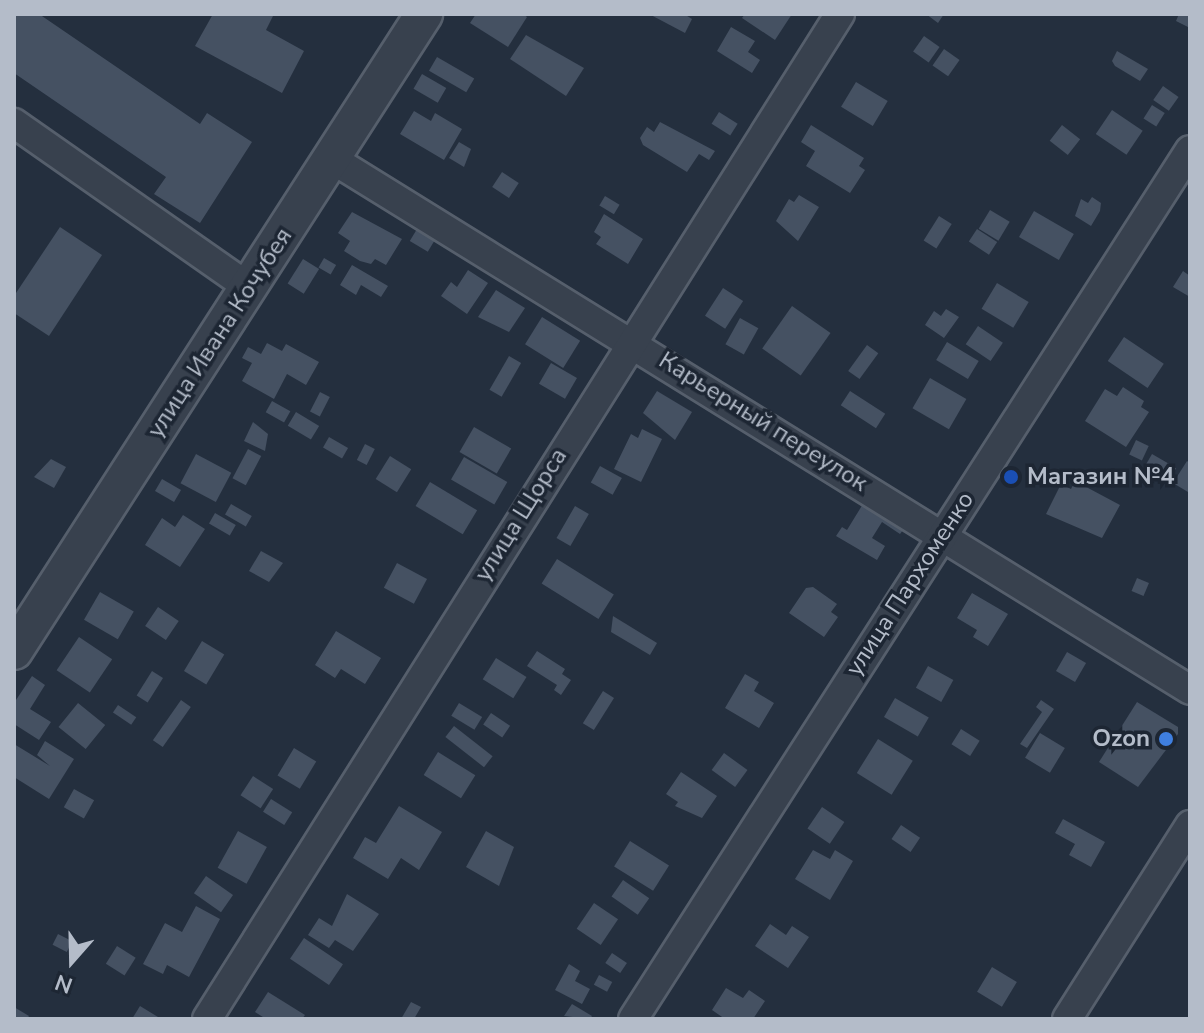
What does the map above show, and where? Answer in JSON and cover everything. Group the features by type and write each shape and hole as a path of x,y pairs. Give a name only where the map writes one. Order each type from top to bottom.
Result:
{"street":[{"name":"улица Ивана Кочубея","path":"14,651 424,14"},
{"name":"улица Щорса","path":"207,1019 630,340 840,14"},
{"path":"14,123 250,288"},
{"name":"улица Пархоменко","path":"633,1019 1190,150"},
{"name":"Карьерный переулок","path":"332,159 943,532 1190,690"},
{"path":"1067,1019 1190,825"}],"building":[{"path":"14,14 39,14 200,124 207,113 252,142 200,223 154,194 166,177 14,73"},
{"path":"213,14 274,14 266,30 304,51 282,93 195,46"},
{"path":"476,14 523,14 527,17 508,47 470,23"},
{"path":"649,14 684,14 692,19 685,33"},
{"path":"745,14 792,14 775,40 742,18"},
{"path":"926,14 944,14 938,23"},
{"path":"1179,14 1190,14 1190,28 1176,21"},
{"path":"731,27 755,41 748,52 760,60 752,73 717,51"},
{"path":"526,35 584,68 566,96 510,59"},
{"path":"924,36 940,47 929,62 913,52"},
{"path":"944,49 960,60 948,76 933,65"},
{"path":"1117,51 1148,69 1140,81 1115,66 1112,61"},
{"path":"437,57 474,78 466,92 429,71"},
{"path":"422,74 446,88 438,103 414,89"},
{"path":"856,82 888,101 873,126 841,107"},
{"path":"1163,86 1179,97 1169,111 1153,100"},
{"path":"1152,105 1165,113 1156,127 1144,119"},
{"path":"1112,110 1143,131 1126,155 1096,134"},
{"path":"414,111 431,121 435,113 462,129 444,160 400,134"},
{"path":"719,112 738,124 730,136 712,124"},
{"path":"660,122 715,151 709,160 699,154 687,172 643,145 640,138 647,127 654,132"},
{"path":"811,125 864,158 859,166 865,170 850,193 806,166 815,151 801,142"},
{"path":"1062,125 1080,139 1068,155 1050,141"},
{"path":"459,142 471,149 464,167 449,158"},
{"path":"502,172 519,183 509,198 492,187"},
{"path":"799,195 819,207 798,241 776,221 789,199 794,202"},
{"path":"605,196 620,205 614,214 599,205"},
{"path":"1092,197 1101,203 1091,226 1075,216 1081,199 1088,203"},
{"path":"990,210 1010,222 998,241 979,229"},
{"path":"1034,211 1074,234 1059,260 1019,237"},
{"path":"352,212 402,239 386,265 375,259 371,264 360,261 344,251 350,241 338,233"},
{"path":"604,214 643,239 628,264 596,244 601,237 594,232"},
{"path":"939,216 952,224 936,249 924,241"},
{"path":"60,227 102,255 49,336 14,313 14,296"},
{"path":"417,229 435,240 428,252 410,241"},
{"path":"977,229 997,242 989,255 969,242"},
{"path":"324,258 336,265 331,275 318,268"},
{"path":"303,259 319,269 304,294 288,284"},
{"path":"352,265 388,286 381,297 361,285 356,295 340,285"},
{"path":"468,270 488,283 467,314 441,296 451,282 457,287"},
{"path":"1183,271 1190,276 1190,297 1173,287"},
{"path":"997,283 1029,302 1013,328 982,309"},
{"path":"723,288 743,301 725,329 705,316"},
{"path":"496,290 525,308 509,332 478,317"},
{"path":"792,306 831,333 801,376 762,349"},
{"path":"946,309 959,317 944,338 925,325 934,311 941,316"},
{"path":"542,317 580,341 563,368 525,344"},
{"path":"740,318 758,328 744,354 725,344"},
{"path":"978,326 1003,343 991,361 966,344"},
{"path":"1124,337 1164,364 1148,388 1108,361"},
{"path":"947,342 979,361 968,379 936,360"},
{"path":"267,343 282,351 286,344 319,362 306,385 287,374 274,399 242,381 252,363 242,358 248,347 261,354"},
{"path":"867,345 878,353 860,379 848,371"},
{"path":"509,356 521,363 502,397 490,390"},
{"path":"551,363 577,378 565,399 539,384"},
{"path":"930,378 966,399 949,429 912,408"},
{"path":"1123,387 1144,401 1141,407 1149,412 1126,447 1085,421 1105,389 1117,396"},
{"path":"657,391 692,412 675,440 643,413"},
{"path":"850,391 885,414 876,428 841,405"},
{"path":"320,392 330,397 320,417 310,412"},
{"path":"272,401 290,411 284,423 266,412"},
{"path":"296,412 319,426 311,440 288,426"},
{"path":"253,422 268,434 265,451 244,441"},
{"path":"474,427 511,448 497,474 460,452"},
{"path":"642,429 662,439 641,482 614,469 631,434 638,438"},
{"path":"329,437 348,448 342,458 323,447"},
{"path":"1136,440 1149,446 1142,460 1129,455"},
{"path":"365,444 375,449 367,465 357,460"},
{"path":"248,449 261,456 246,485 233,478"},
{"path":"196,454 231,473 216,502 181,483"},
{"path":"1152,454 1176,468 1170,479 1146,465"},
{"path":"390,456 411,469 397,492 376,479"},
{"path":"464,457 507,482 494,505 451,480"},
{"path":"51,459 66,467 54,488 34,477"},
{"path":"1187,461 1190,463 1188,492 1173,483"},
{"path":"600,466 622,478 613,495 591,483"},
{"path":"162,479 181,490 174,502 155,491"},
{"path":"1075,481 1120,505 1102,538 1046,514 1061,484 1071,489"},
{"path":"430,482 477,510 463,534 416,506"},
{"path":"866,499 907,525 900,534 882,522 872,538 885,546 877,560 836,536 842,527 847,530"},
{"path":"231,504 252,516 246,526 225,514"},
{"path":"575,506 589,514 570,546 556,538"},
{"path":"215,513 236,525 230,535 209,523"},
{"path":"183,515 205,529 180,567 145,545 162,518 175,527"},
{"path":"261,551 283,563 269,582 249,571"},
{"path":"557,559 614,595 598,619 542,584"},
{"path":"397,563 427,579 414,604 384,588"},
{"path":"1137,578 1149,583 1143,596 1132,591"},
{"path":"813,587 837,604 831,612 838,617 824,637 789,613 806,588"},
{"path":"100,592 134,612 118,639 84,620"},
{"path":"972,593 1008,614 988,646 973,637 977,630 957,618"},
{"path":"158,607 179,621 166,640 145,626"},
{"path":"613,616 657,643 650,655 611,632"},
{"path":"336,631 381,658 365,684 341,669 335,678 315,665"},
{"path":"79,637 112,659 90,693 57,670"},
{"path":"202,641 224,654 206,684 184,671"},
{"path":"537,651 565,669 562,674 571,680 561,695 554,690 557,685 527,666"},
{"path":"1067,652 1086,663 1075,682 1056,671"},
{"path":"496,658 527,677 513,698 483,679"},
{"path":"928,666 953,680 941,702 916,688"},
{"path":"152,671 163,678 148,702 137,696"},
{"path":"745,674 759,682 754,691 774,703 759,728 725,708"},
{"path":"32,676 45,685 30,709 51,722 39,740 14,724 14,703"},
{"path":"603,691 614,698 594,730 583,723"},
{"path":"895,698 929,718 918,737 884,717"},
{"path":"181,700 191,707 163,747 153,740"},
{"path":"1041,700 1054,709 1027,748 1020,744 1042,712 1036,707"},
{"path":"1137,702 1178,727 1178,734 1138,787 1099,762"},
{"path":"78,703 105,725 86,749 58,727"},
{"path":"459,703 482,717 474,730 451,716"},
{"path":"118,705 136,717 131,725 113,712"},
{"path":"491,713 510,726 502,737 483,725"},
{"path":"454,726 493,756 484,767 445,737"},
{"path":"961,729 980,741 970,756 951,744"},
{"path":"1040,733 1065,748 1050,773 1025,758"},
{"path":"878,739 913,761 892,795 857,773"},
{"path":"45,741 74,759 49,799 14,777 14,744 50,766 37,755"},
{"path":"294,748 316,761 300,789 278,775"},
{"path":"438,752 475,775 461,798 424,775"},
{"path":"724,753 747,770 735,787 712,770"},
{"path":"681,772 717,796 702,818 675,806 678,802 666,794"},
{"path":"253,776 273,789 261,808 240,795"},
{"path":"74,789 94,800 84,819 64,807"},
{"path":"271,799 292,812 284,825 263,812"},
{"path":"399,806 442,832 419,870 401,858 388,879 353,858 365,837 376,843"},
{"path":"822,807 844,822 830,844 807,829"},
{"path":"1063,819 1105,842 1091,867 1069,855 1075,844 1055,833"},
{"path":"901,825 920,838 911,852 891,839"},
{"path":"238,831 267,847 247,884 218,868"},
{"path":"486,831 514,847 499,886 466,867"},
{"path":"630,841 669,865 653,891 614,866"},
{"path":"813,850 830,859 835,850 853,861 830,900 795,879"},
{"path":"206,876 233,895 221,912 194,893"},
{"path":"623,880 649,898 638,915 612,896"},
{"path":"347,894 379,914 353,951 335,940 329,948 308,935 319,918 332,926"},
{"path":"594,903 618,919 601,945 577,929"},
{"path":"196,906 220,919 189,977 167,965 163,974 143,964 165,923 182,932"},
{"path":"770,924 786,935 792,926 809,937 788,968 755,946"},
{"path":"58,934 72,941 67,952 53,945"},
{"path":"304,938 343,964 329,985 290,959"},
{"path":"117,946 136,958 125,975 106,964"},
{"path":"612,953 627,963 620,973 605,963"},
{"path":"569,964 580,971 575,981 590,989 582,1004 555,990"},
{"path":"992,967 1017,982 1002,1007 977,992"},
{"path":"599,975 612,982 607,992 594,985"},
{"path":"726,988 743,998 749,990 765,1001 753,1019 725,1019 712,1010"},
{"path":"268,992 305,1015 302,1019 266,1019 255,1012"},
{"path":"411,1002 421,1007 414,1019 401,1019"},
{"path":"572,1004 592,1016 590,1019 564,1016"},
{"path":"140,1006 158,1017 157,1019 132,1019"},
{"path":"14,1007 29,1016 27,1019 14,1019"}],"place":[{"name":"Магазин №4","path":"1011,477"},
{"name":"Ozon","path":"1166,739"}]}
